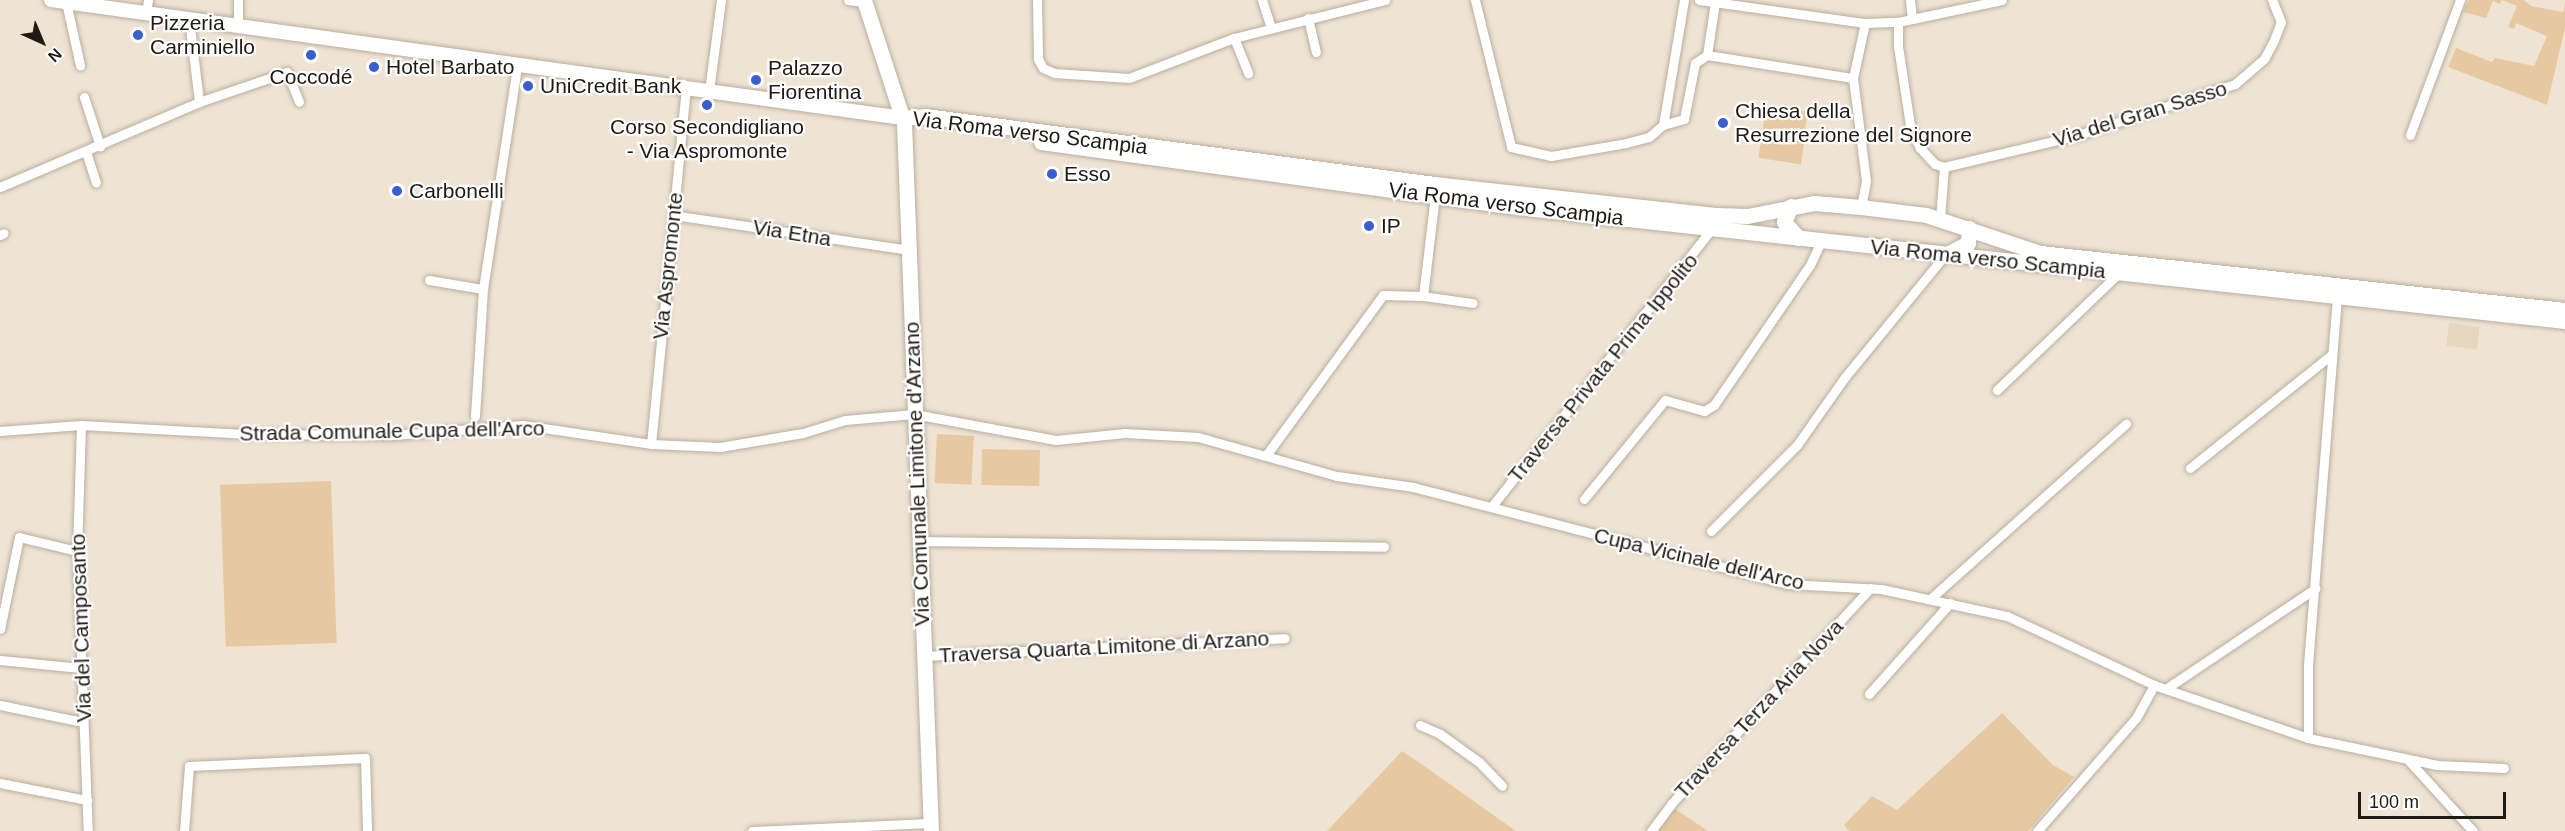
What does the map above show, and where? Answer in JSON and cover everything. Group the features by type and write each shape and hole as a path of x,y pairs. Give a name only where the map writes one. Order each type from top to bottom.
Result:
{"main road":[{"path":"51,0 147,6 189,19 903,118"},
{"name":"Via Comunale Limitone d'Arzano","path":"864,1 903,118 931,827"},
{"name":"Via Roma verso Scampia","path":"903,118 926,116 1158,147 1434,192 1717,215 1747,216 1814,203 1861,207 1940,219 2040,253 2565,310"},
{"name":"Via Roma verso Scampia","path":"903,118 920,125 1245,171 1434,192 1821,241 2565,321"},
{"path":"1791,206 1784,222 1798,238"},
{"path":"1945,255 1968,243 1969,228"}],"street":[{"path":"238,0 238,26"},
{"path":"709,91 721,0"},
{"path":"848,0 864,1"},
{"path":"1037,0 1038,59 1043,68 1054,73 1129,78 1234,38 1385,0"},
{"path":"1262,0 1271,28"},
{"path":"1475,0 1511,147 1551,156 1649,137 1663,125 1684,119 1695,63 1707,55 1852,78"},
{"path":"1663,125 1684,0"},
{"path":"1699,0 1865,23 1898,22 2002,0"},
{"path":"1910,0 1912,19"},
{"name":"Via del Gran Sasso","path":"1944,167 2078,135 2235,84 2264,59 2274,39 2281,22 2272,0"},
{"path":"2410,135 2460,0"},
{"path":"66,2 80,65"},
{"path":"1707,55 1715,2"},
{"path":"1308,18 1316,52"},
{"path":"189,19 199,102"},
{"path":"1898,22 1898,46 1910,125 1920,148 1935,164 1944,167 1940,219"},
{"path":"1861,207 1866,182 1852,78 1865,23"},
{"path":"1234,38 1248,73"},
{"path":"475,416 483,289 517,66"},
{"path":"0,187 199,102 286,72 299,102"},
{"name":"Via Aspromonte","path":"651,444 686,88"},
{"path":"84,97 100,146"},
{"path":"86,152 96,182"},
{"path":"1423,296 1434,192"},
{"name":"Via Etna","path":"673,215 910,250"},
{"name":"Traversa Privata Prima Ippolito","path":"1492,506 1712,228"},
{"path":"1584,499 1665,400 1704,411 1714,405 1810,265 1821,241"},
{"path":"1711,531 1797,445 1845,377 1945,255"},
{"path":"1997,390 2118,274"},
{"path":"429,280 483,289"},
{"path":"1267,454 1383,295 1423,296 1473,303"},
{"path":"2308,738 2308,665 2316,588 2331,355 2337,297"},
{"path":"2190,468 2331,355"},
{"name":"Strada Comunale Cupa dell'Arco","path":"0,431 81,425 245,434 393,435 523,425 651,444 720,447 794,435 845,420 914,414"},
{"name":"Cupa Vicinale dell'Arco","path":"914,414 1056,440 1125,433 1198,437 1267,454 1338,476 1413,486 1788,584 1870,588 1950,603 2015,619 2154,685 2308,738 2409,761 2504,768"},
{"path":"1930,599 2126,424"},
{"name":"Via del Camposanto","path":"81,425 77,551 88,831"},
{"path":"0,629 19,537 77,551"},
{"path":"919,541 1384,547"},
{"name":"Traversa Terza Aria Nova","path":"1652,831 1671,804 1870,588"},
{"path":"2166,688 2316,588"},
{"path":"1869,694 1950,603"},
{"name":"Traversa Quarta Limitone di Arzano","path":"923,656 1284,638"},
{"path":"0,660 81,668"},
{"path":"2037,831 2136,718 2154,685"},
{"path":"0,705 84,722"},
{"path":"1420,725 1440,734 1479,762 1502,786"},
{"path":"184,831 189,766 365,758 367,831"},
{"path":"2409,761 2473,831"},
{"path":"0,783 87,800"},
{"path":"752,831 931,827"}],"shaded area":[{"path":"2469,0 2501,0 2500,4 2493,1 2486,18 2463,12"},
{"path":"2502,0 2524,0 2531,6 2563,12 2565,4 2565,28 2547,105 2448,67 2456,48 2492,62 2495,58 2534,66 2547,36 2516,23 2514,29 2508,27 2517,6"},
{"path":"1766,106 1808,112 1804,140 1762,134"},
{"path":"1762,135 1804,142 1801,164 1758,158"},
{"path":"2449,323 2480,327 2477,350 2446,346"},
{"path":"937,434 974,436 971,485 934,483"},
{"path":"982,449 1040,450 1039,486 981,485"},
{"path":"331,481 337,643 226,647 220,485"},
{"path":"2002,713 2053,765 2074,777 2028,831 1849,831 1844,825 1872,796 1897,810"},
{"path":"1402,751 1420,763 1516,831 1327,831"},
{"path":"1675,809 1708,831 1659,831"}],"place":[{"name":"Pizzeria Carminiello","path":"138,35"},
{"name":"Coccodé","path":"311,55"},
{"name":"Hotel Barbato","path":"374,67"},
{"name":"Palazzo Fiorentina","path":"756,80"},
{"name":"UniCredit Bank","path":"528,86"},
{"name":"Corso Secondigliano - Via Aspromonte","path":"707,105"},
{"name":"Chiesa della Resurrezione del Signore","path":"1723,123"},
{"name":"Esso","path":"1052,174"},
{"name":"Carbonelli","path":"397,191"},
{"name":"IP","path":"1369,226"}]}
